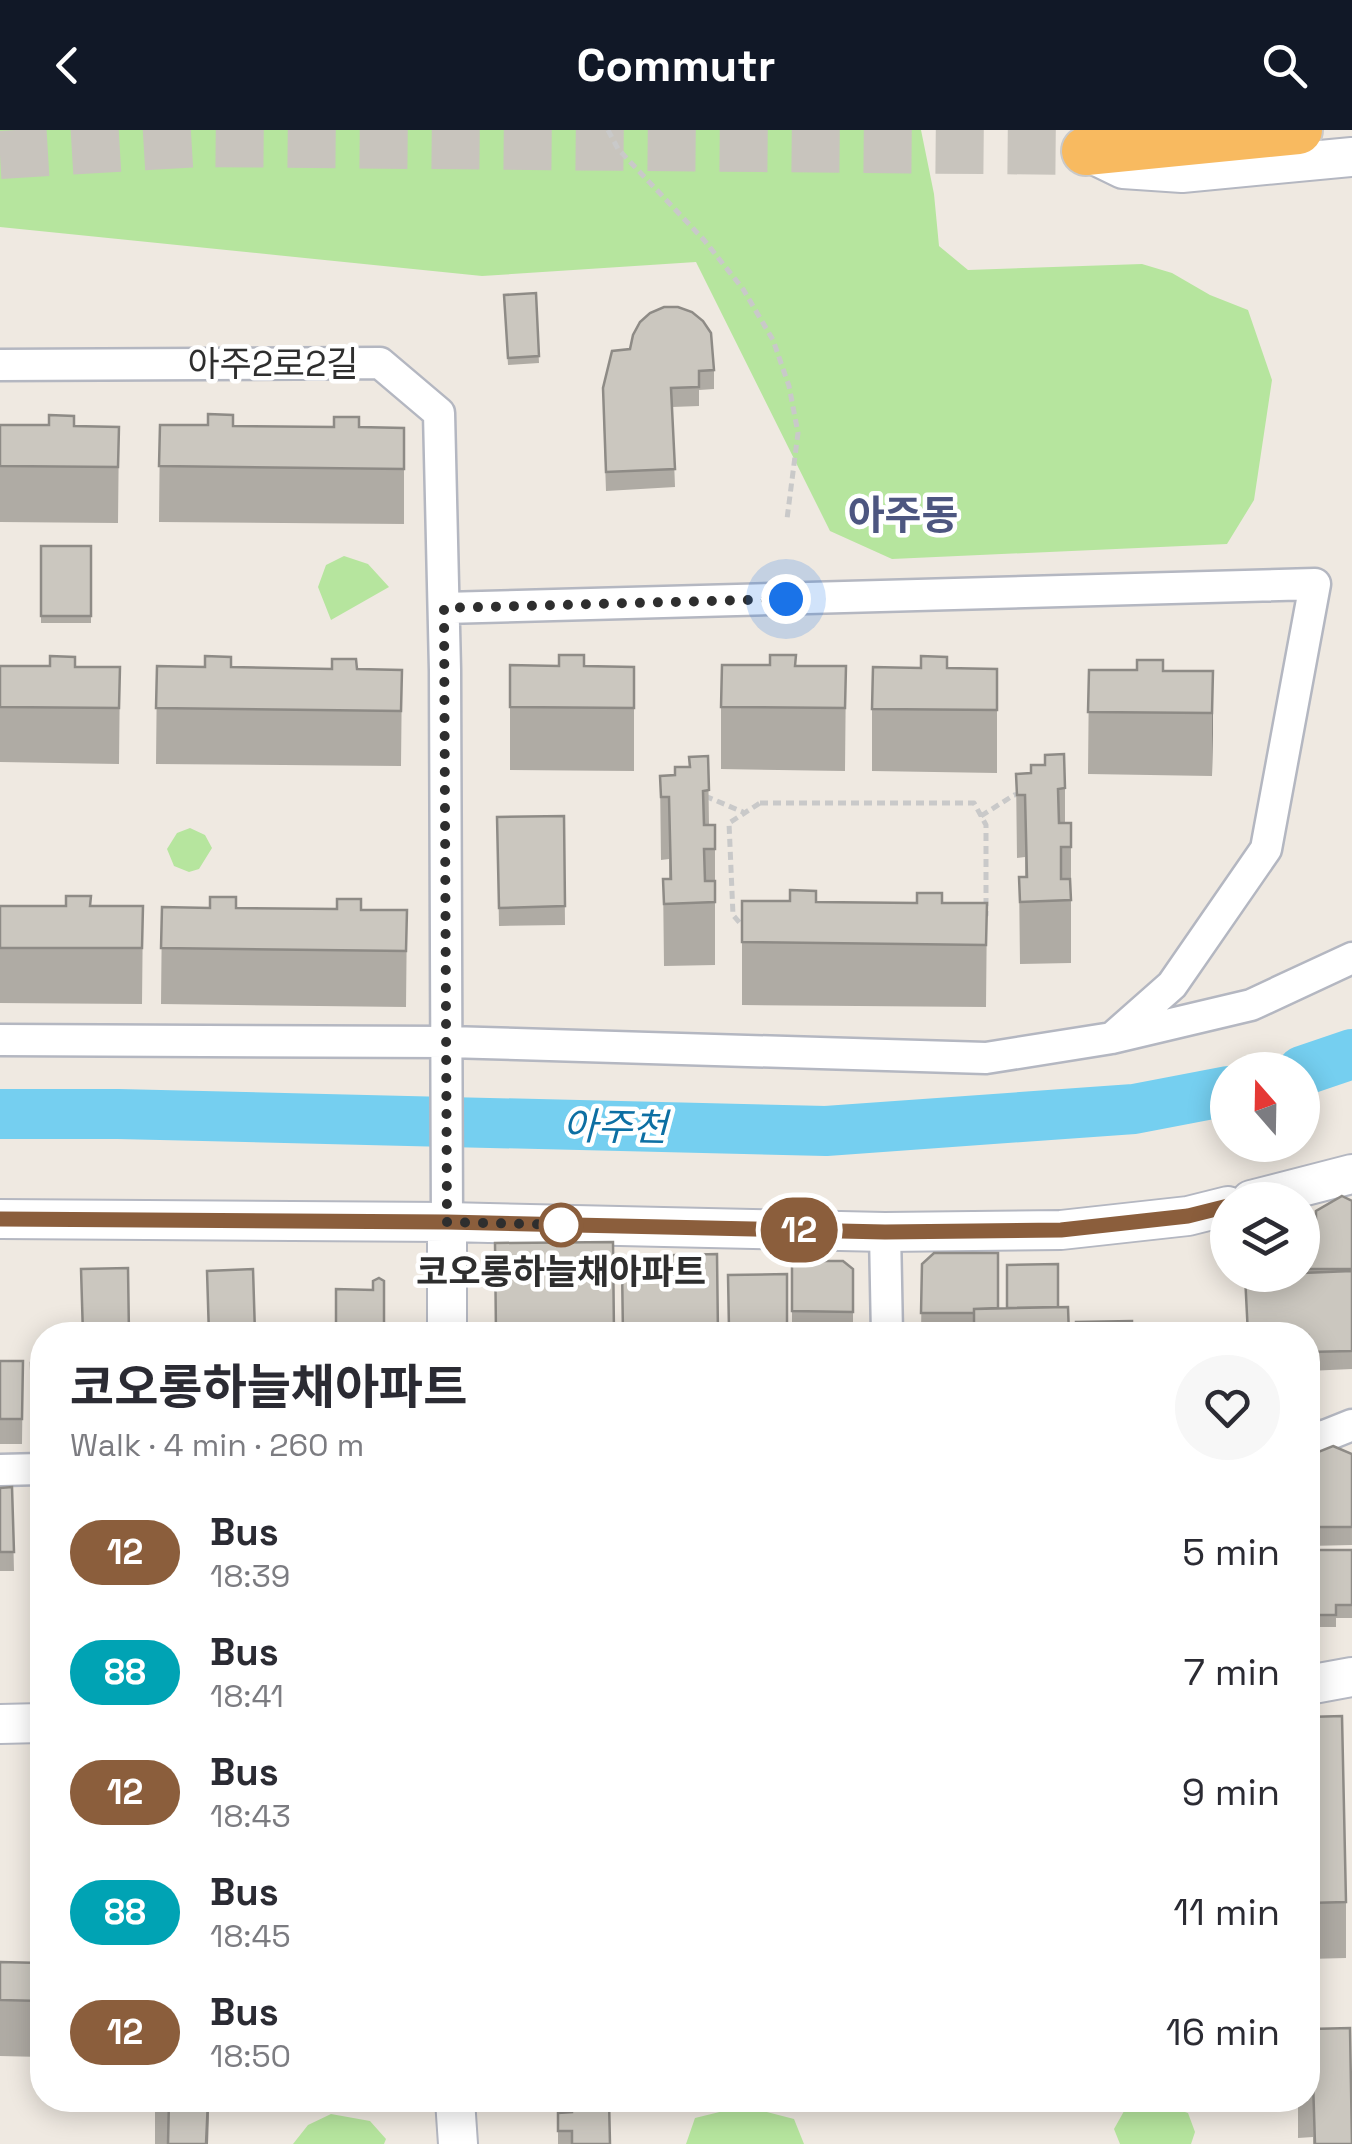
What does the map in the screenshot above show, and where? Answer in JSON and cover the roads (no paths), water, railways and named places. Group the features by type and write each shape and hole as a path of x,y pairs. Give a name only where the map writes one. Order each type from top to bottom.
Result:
{"highway":[{"path":"1086,151 1298,130"}],"street":[{"path":"1086,151 1123,169 1182,173 1352,157"},
{"name":"아주2로2길","path":"0,365 380,364 439,412 444,608 447,1222"},
{"path":"444,608 1315,584 1266,849 1172,985 1112,1038"},
{"path":"0,1040 448,1042 986,1058 1112,1038 1251,1005 1352,958"},
{"path":"1320,1182 1352,1174"},
{"path":"0,1219 447,1222 885,1232 1061,1230 1210,1210"},
{"path":"447,1222 447,1322"},
{"path":"885,1232 887,1322"},
{"path":"1320,1436 1352,1426"},
{"path":"0,1470 30,1469"},
{"path":"1320,1683 1352,1676"},
{"path":"0,1724 30,1723"},
{"path":"457,2112 458,2144"}],"waterway":[{"name":"아주천","path":"1320,1065 1352,1054"},
{"name":"아주천","path":"0,1114 826,1131 1134,1109 1210,1094"}],"tunnel":[{"path":"0,155 199,143 1086,151"}],"place":[{"name":"코오롱하늘채아파트","path":"561,1225"}],"district":[{"name":"아주동","path":"903,515"}]}
